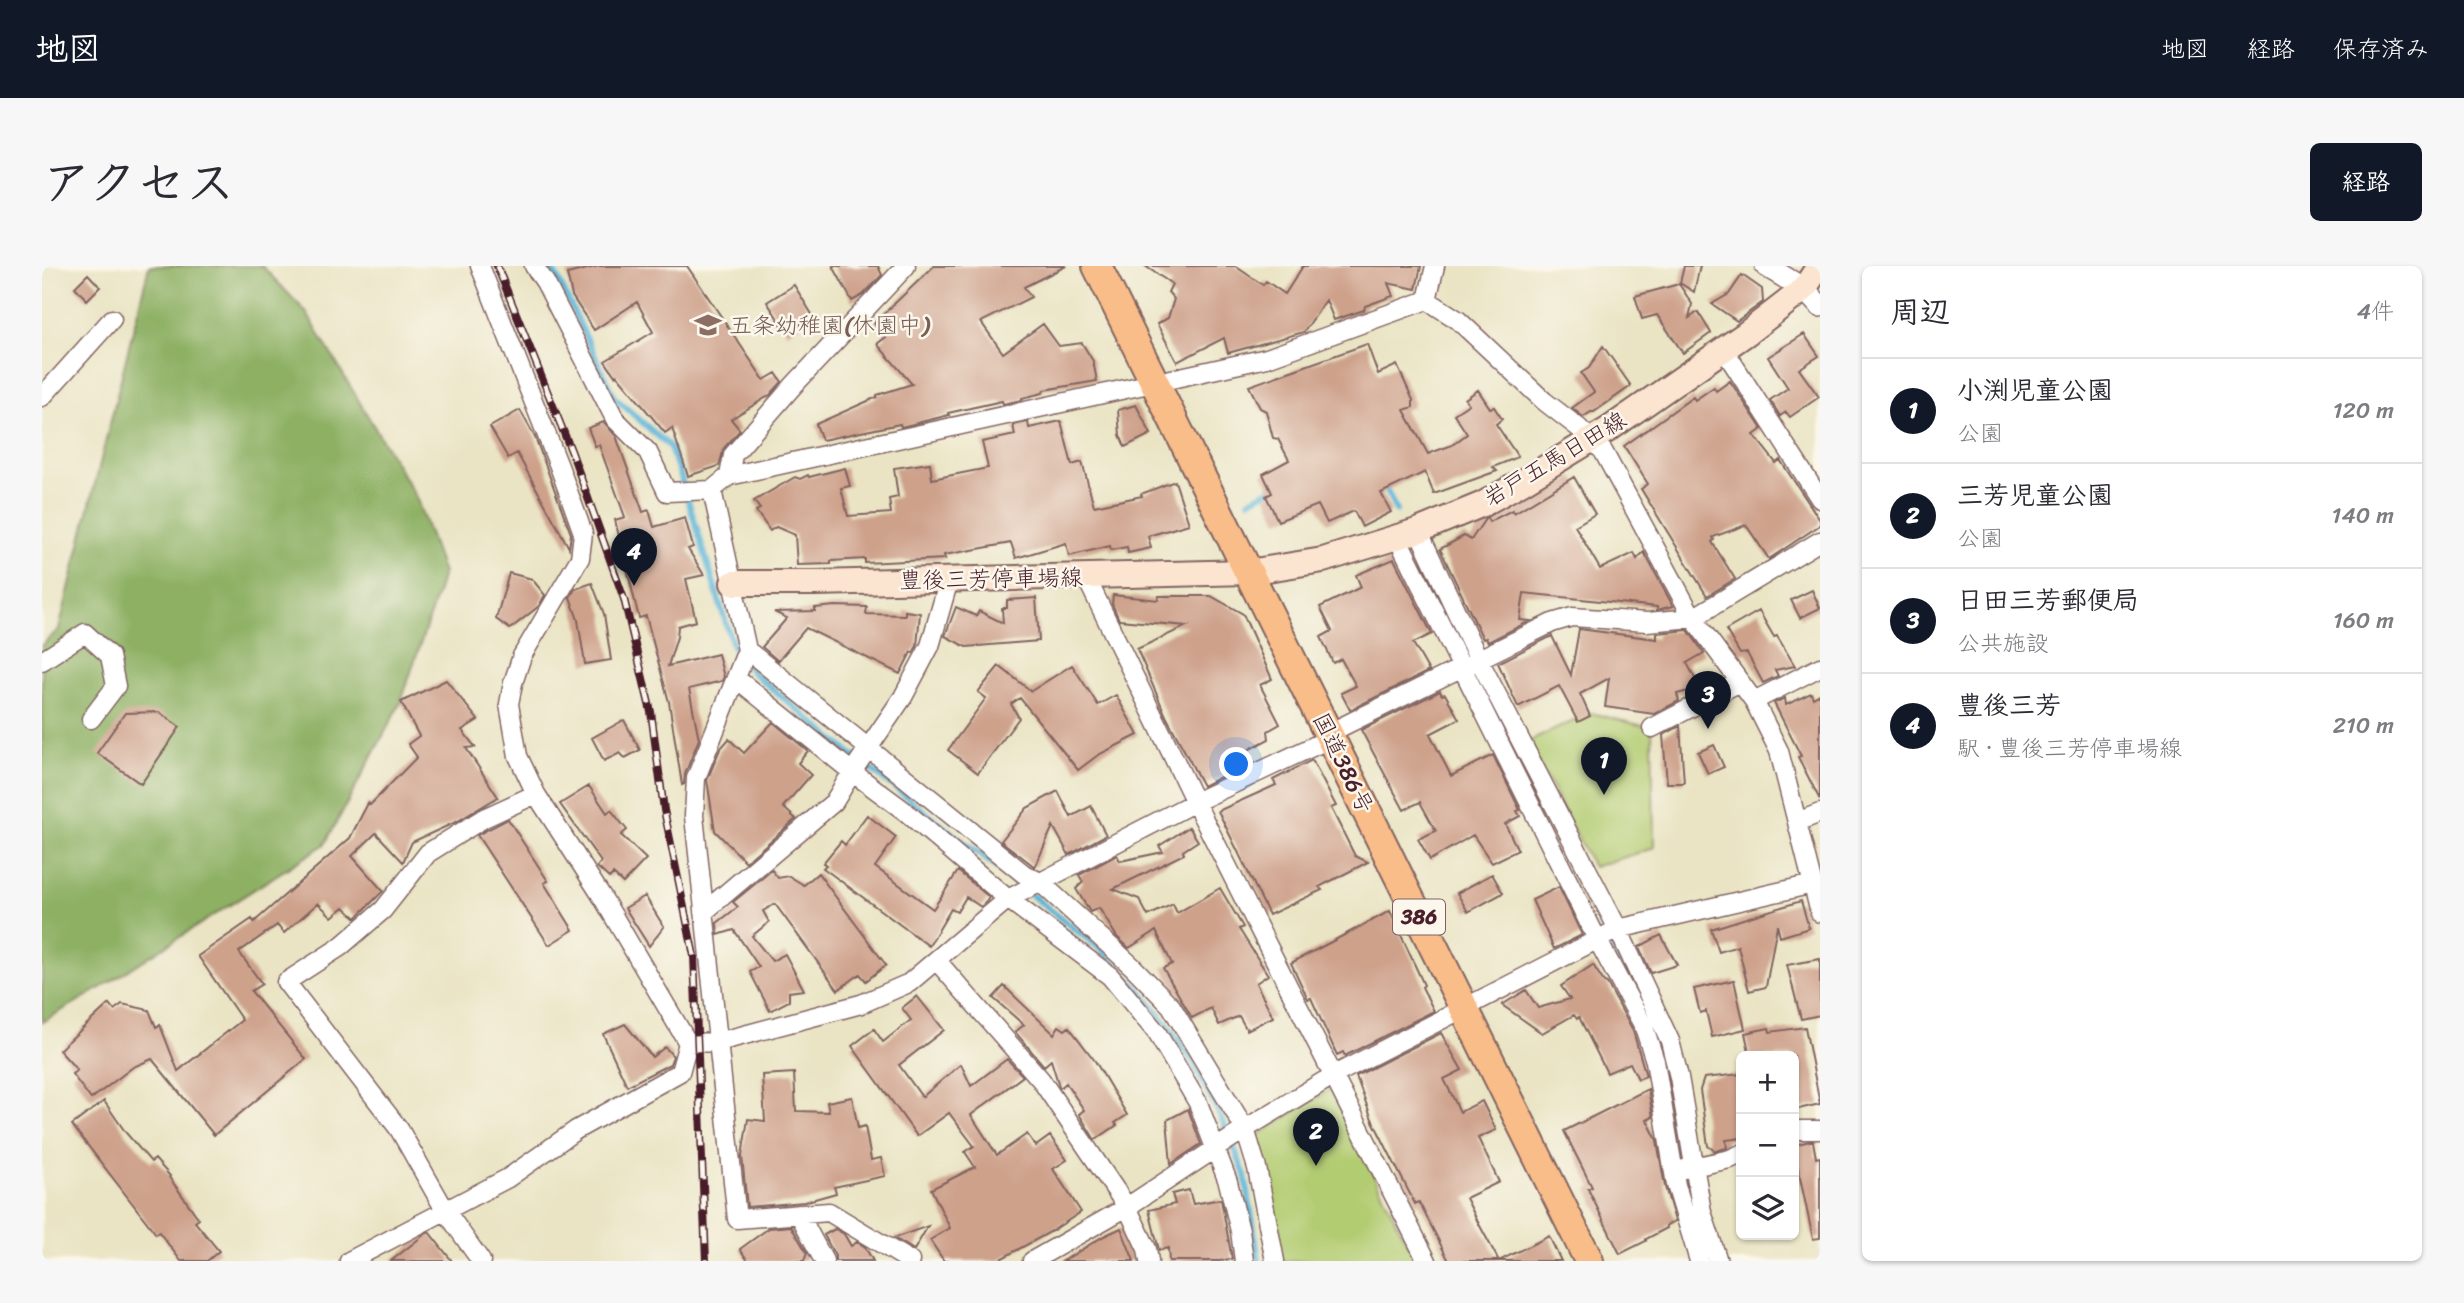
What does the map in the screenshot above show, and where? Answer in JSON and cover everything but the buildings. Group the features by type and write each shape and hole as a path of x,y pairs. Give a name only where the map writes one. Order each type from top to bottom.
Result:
{"highway":[{"name":"国道386号","path":"1097,266 1589,1261"}],"main road":[{"name":"岩戸五馬日田線","path":"1249,572 1323,560 1409,533 1483,503 1590,440 1723,348 1812,297 1819,266"},
{"name":"豊後三芳停車場線","path":"733,583 1249,572"}],"street":[{"path":"349,1261 509,1178 576,1130 680,1072 688,1043 601,895 536,794 518,756 509,704 522,656 580,558 583,533 480,266"},
{"path":"534,266 545,282 615,419 649,452 667,492 712,490 729,477 1267,358 1427,300"},
{"path":"729,477 733,455 889,273 906,266"},
{"path":"1427,300 1435,266"},
{"path":"1766,266 1812,297"},
{"path":"1427,300 1458,320 1603,451 1693,618 1754,701 1779,751 1820,913"},
{"path":"42,397 112,318"},
{"path":"1723,348 1820,499"},
{"path":"712,490 747,650 696,778 694,816 737,1219 829,1212 910,1261"},
{"path":"1409,533 1424,544 1478,659 1618,929 1671,1041 1702,1212 1717,1261"},
{"path":"1409,533 1461,667 1644,1027 1655,1061 1674,1170 1699,1261"},
{"path":"688,1043 718,1042 861,1004 909,983 1008,900 1461,667 1552,623 1572,617 1647,622 1693,618 1820,541"},
{"path":"1086,577 1195,802 1427,1261"},
{"path":"704,912 834,803 867,748 903,697 930,646 949,580"},
{"path":"42,661 85,633 110,656 116,686 92,719"},
{"path":"747,650 1024,874 1040,883 1133,967 1171,1006 1245,1129 1258,1168 1275,1261"},
{"path":"1754,701 1820,667"},
{"path":"737,678 852,772 906,812 1008,900 1110,976 1157,1033 1198,1103 1217,1148 1234,1207 1244,1261"},
{"path":"1652,728 1740,682"},
{"path":"481,1261 445,1210 399,1129 286,982 340,947 383,910 428,853 484,818 536,794"},
{"path":"1797,822 1820,813"},
{"path":"1032,1261 1126,1207 1334,1075 1597,939 1618,929 1813,884"},
{"path":"937,961 1041,1080 1126,1207 1147,1249 1149,1261"},
{"path":"1799,1130 1820,1130"},
{"path":"1674,1170 1736,1155"},
{"path":"799,1214 824,1261"}],"green space":[{"path":"149,266 262,266 306,312 416,497 443,573 401,702 325,844 94,992 42,1022 42,645 59,629"},
{"path":"1591,713 1652,728 1654,848 1593,867 1528,742"},
{"path":"1331,1089 1416,1261 1281,1261 1255,1137"}],"waterway":[{"path":"549,266 558,279 615,398 669,446 734,649 752,672 849,752 1100,949 1140,991 1168,1025 1193,1063 1227,1130 1245,1175 1259,1261"},
{"path":"1384,484 1396,511"},
{"path":"1249,501 1275,487"},
{"path":"1418,551 1470,662 1642,1005"},
{"path":"1651,1024 1662,1045 1688,1197"}],"railway":[{"path":"497,266 572,453 624,599 651,712 664,810 694,956 706,1261"}],"place":[{"name":"五条幼稚園(休園中)","path":"708,325"},
{"name":"豊後三芳","path":"634,586"},
{"name":"日田三芳郵便局","path":"1708,729"},
{"name":"小渕児童公園","path":"1604,795"},
{"name":"三芳児童公園","path":"1316,1166"}]}
